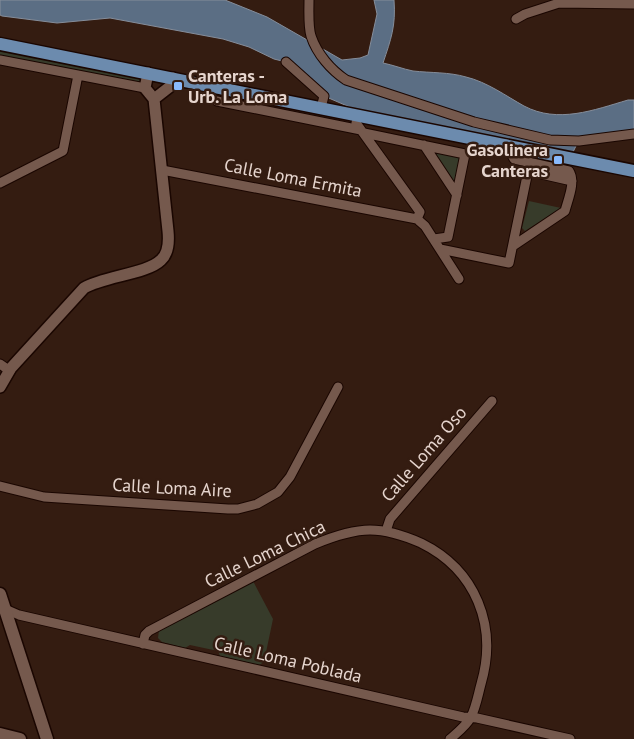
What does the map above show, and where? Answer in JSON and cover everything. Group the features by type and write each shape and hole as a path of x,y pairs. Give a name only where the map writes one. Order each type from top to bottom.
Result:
{"main road":[{"path":"0,44 634,170"},
{"path":"0,594 2,608 47,739"},
{"path":"0,734 20,739"}],"street":[{"path":"308,0 311,36 320,54 331,68 346,80 474,122 538,138 579,141 634,134"},
{"path":"624,0 634,3"},
{"path":"516,19 560,2 634,3"},
{"path":"0,60 145,88 154,99 169,240 168,248 161,260 151,266 98,281 84,288 5,367 0,387"},
{"path":"286,62 324,96 321,108"},
{"path":"145,88 148,73"},
{"path":"0,183 63,151 78,75"},
{"path":"154,99 172,85 173,78"},
{"path":"217,101 465,154 448,237 434,239"},
{"path":"358,115 356,122 420,212 417,218 434,239 459,280"},
{"path":"506,144 514,159 569,171 572,176 565,211 513,246"},
{"path":"424,145 457,195"},
{"name":"Calle Loma Ermita","path":"162,170 417,218"},
{"path":"440,250 509,263 528,171 572,181"},
{"name":"Calle Loma Aire","path":"0,486 44,497 228,509 238,509 257,504 278,492 290,478 338,387"},
{"name":"Calle Loma Oso","path":"386,531 390,519 492,401"},
{"name":"Calle Loma Chica","path":"143,644 145,635 149,631 315,544 361,530 386,531 418,542 443,556 458,569 477,599 484,621 487,651 483,679 471,717 450,739"},
{"name":"Calle Loma Poblada","path":"2,608 19,615 143,644 463,717 471,717 570,739"}],"green space":[{"path":"0,44 148,73 145,88 0,60"},
{"path":"424,145 465,154 457,195"},
{"path":"529,201 561,208 525,231 522,228"},
{"path":"253,581 273,619 264,662 259,665 220,656 218,651 190,645 185,648 162,642 158,638 159,630"}],"water":[{"path":"0,0 225,0 267,17 342,60 368,55 377,14 374,0 394,0 392,32 383,63 413,71 453,74 474,79 524,106 550,114 576,114 634,100 634,137 577,144 573,152 359,111 324,96 286,62 274,59 249,47 223,39 110,18 57,23 2,16 0,15"}],"place":[{"name":"Canteras - Urb. La Loma","path":"178,86"},
{"name":"Gasolinera Canteras","path":"558,160"}]}
